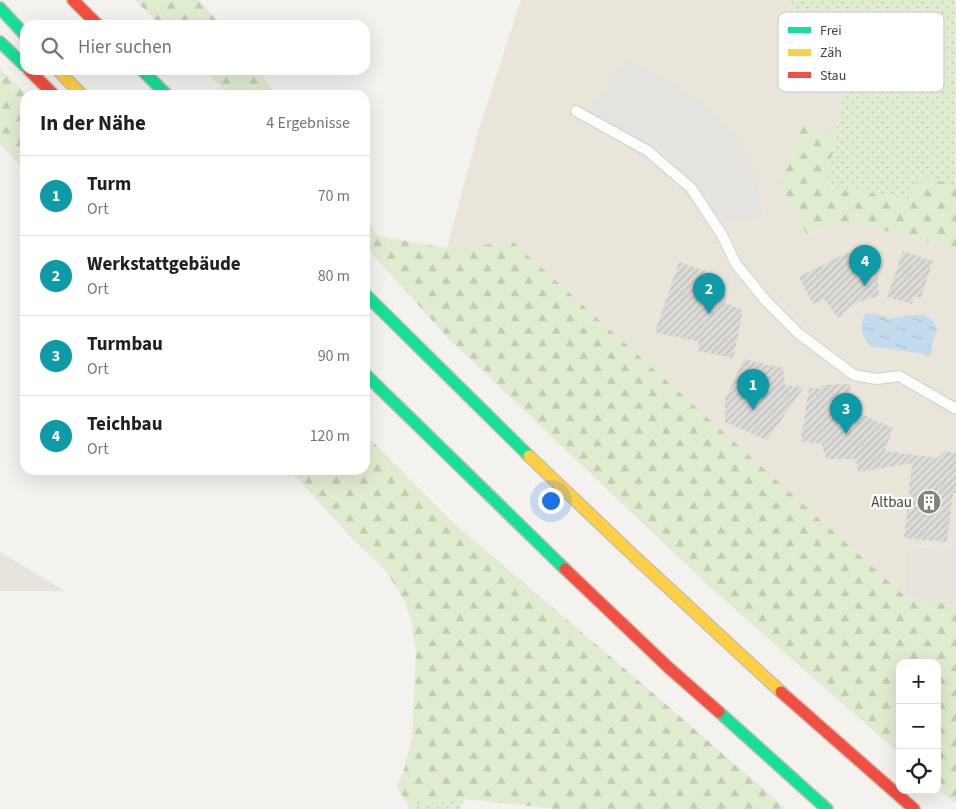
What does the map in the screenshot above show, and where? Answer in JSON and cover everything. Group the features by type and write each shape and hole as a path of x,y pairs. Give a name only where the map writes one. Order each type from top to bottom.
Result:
{"highway":[{"path":"73,0 93,20"},
{"path":"0,8 20,30"},
{"path":"0,42 20,61"},
{"path":"33,75 49,90"},
{"path":"63,75 77,90"},
{"path":"147,75 162,90"},
{"path":"370,299 706,623 914,809"},
{"path":"370,379 513,520 662,662 827,809"}],"lane":[{"path":"576,111 648,151 691,188 722,235 736,264 766,301 798,333 854,375 877,379 899,376 956,409"}],"shaded area":[{"path":"521,0 783,0 798,12 778,12 778,92 844,92 835,136 803,125 808,235 845,221 956,248 956,542 950,549 907,547 907,598 513,242 447,248 478,132"},
{"path":"627,59 663,78 716,113 741,146 758,182 762,217 703,218 678,185 614,138 584,121"},
{"path":"956,542 956,606 907,598 907,547 950,549"},
{"path":"0,552 65,591 0,591"}],"green space":[{"path":"135,0 199,0 217,20 155,20"},
{"path":"783,0 956,0 956,186 919,176 910,199 825,187 844,92 944,92 944,12 798,12"},
{"path":"0,69 22,90 20,90 20,166 0,144"},
{"path":"210,75 262,75 272,90 223,90"},
{"path":"803,124 835,136 826,187 909,199 919,175 956,186 956,248 845,221 807,235 779,181"},
{"path":"370,225 378,236 447,248 513,242 907,598 956,606 956,804 941,791 941,659 896,659 896,750 713,590 447,337 370,252"},
{"path":"370,439 449,519 786,809 555,809 464,799 409,805 396,787 403,774 412,737 416,652 412,624 405,602 387,572 350,536 294,475 370,475"},
{"path":"464,799 460,809 408,809 409,805"}],"water":[{"path":"866,313 882,315 890,319 907,315 924,315 932,320 937,329 931,347 933,352 928,357 923,354 870,346 862,330 862,322"}],"building":[{"path":"876,251 879,296 860,301 848,308 838,318 824,299 813,304 799,277 846,253"},
{"path":"903,251 933,261 921,298 914,296 912,304 887,297"},
{"path":"679,262 714,274 709,289 727,296 725,303 743,310 733,358 698,351 699,342 655,332"},
{"path":"744,359 783,368 785,385 804,387 767,440 725,422 725,399"},
{"path":"850,384 854,411 893,428 885,451 937,458 945,451 956,453 956,493 953,493 947,542 904,538 912,463 858,472 856,459 826,459 822,444 801,441 809,388 821,389 823,385"}],"traffic: fast":[{"path":"0,8 20,30"},
{"path":"0,42 20,61"},
{"path":"147,75 162,90"},
{"path":"370,299 529,456"},
{"path":"370,379 565,569"},
{"path":"719,712 827,809"}],"traffic: slow":[{"path":"63,75 77,90"},
{"path":"529,456 781,692"}],"traffic: jam":[{"path":"73,0 93,20"},
{"path":"34,75 49,90"},
{"path":"565,569 669,668 719,712"},
{"path":"781,692 914,809"}],"place":[{"name":"Teichbau","path":"865,286"},
{"name":"Werkstattgebäude","path":"709,314"},
{"name":"Turm","path":"753,410"},
{"name":"Turmbau","path":"846,434"},
{"name":"Altbau","path":"929,502"}]}
